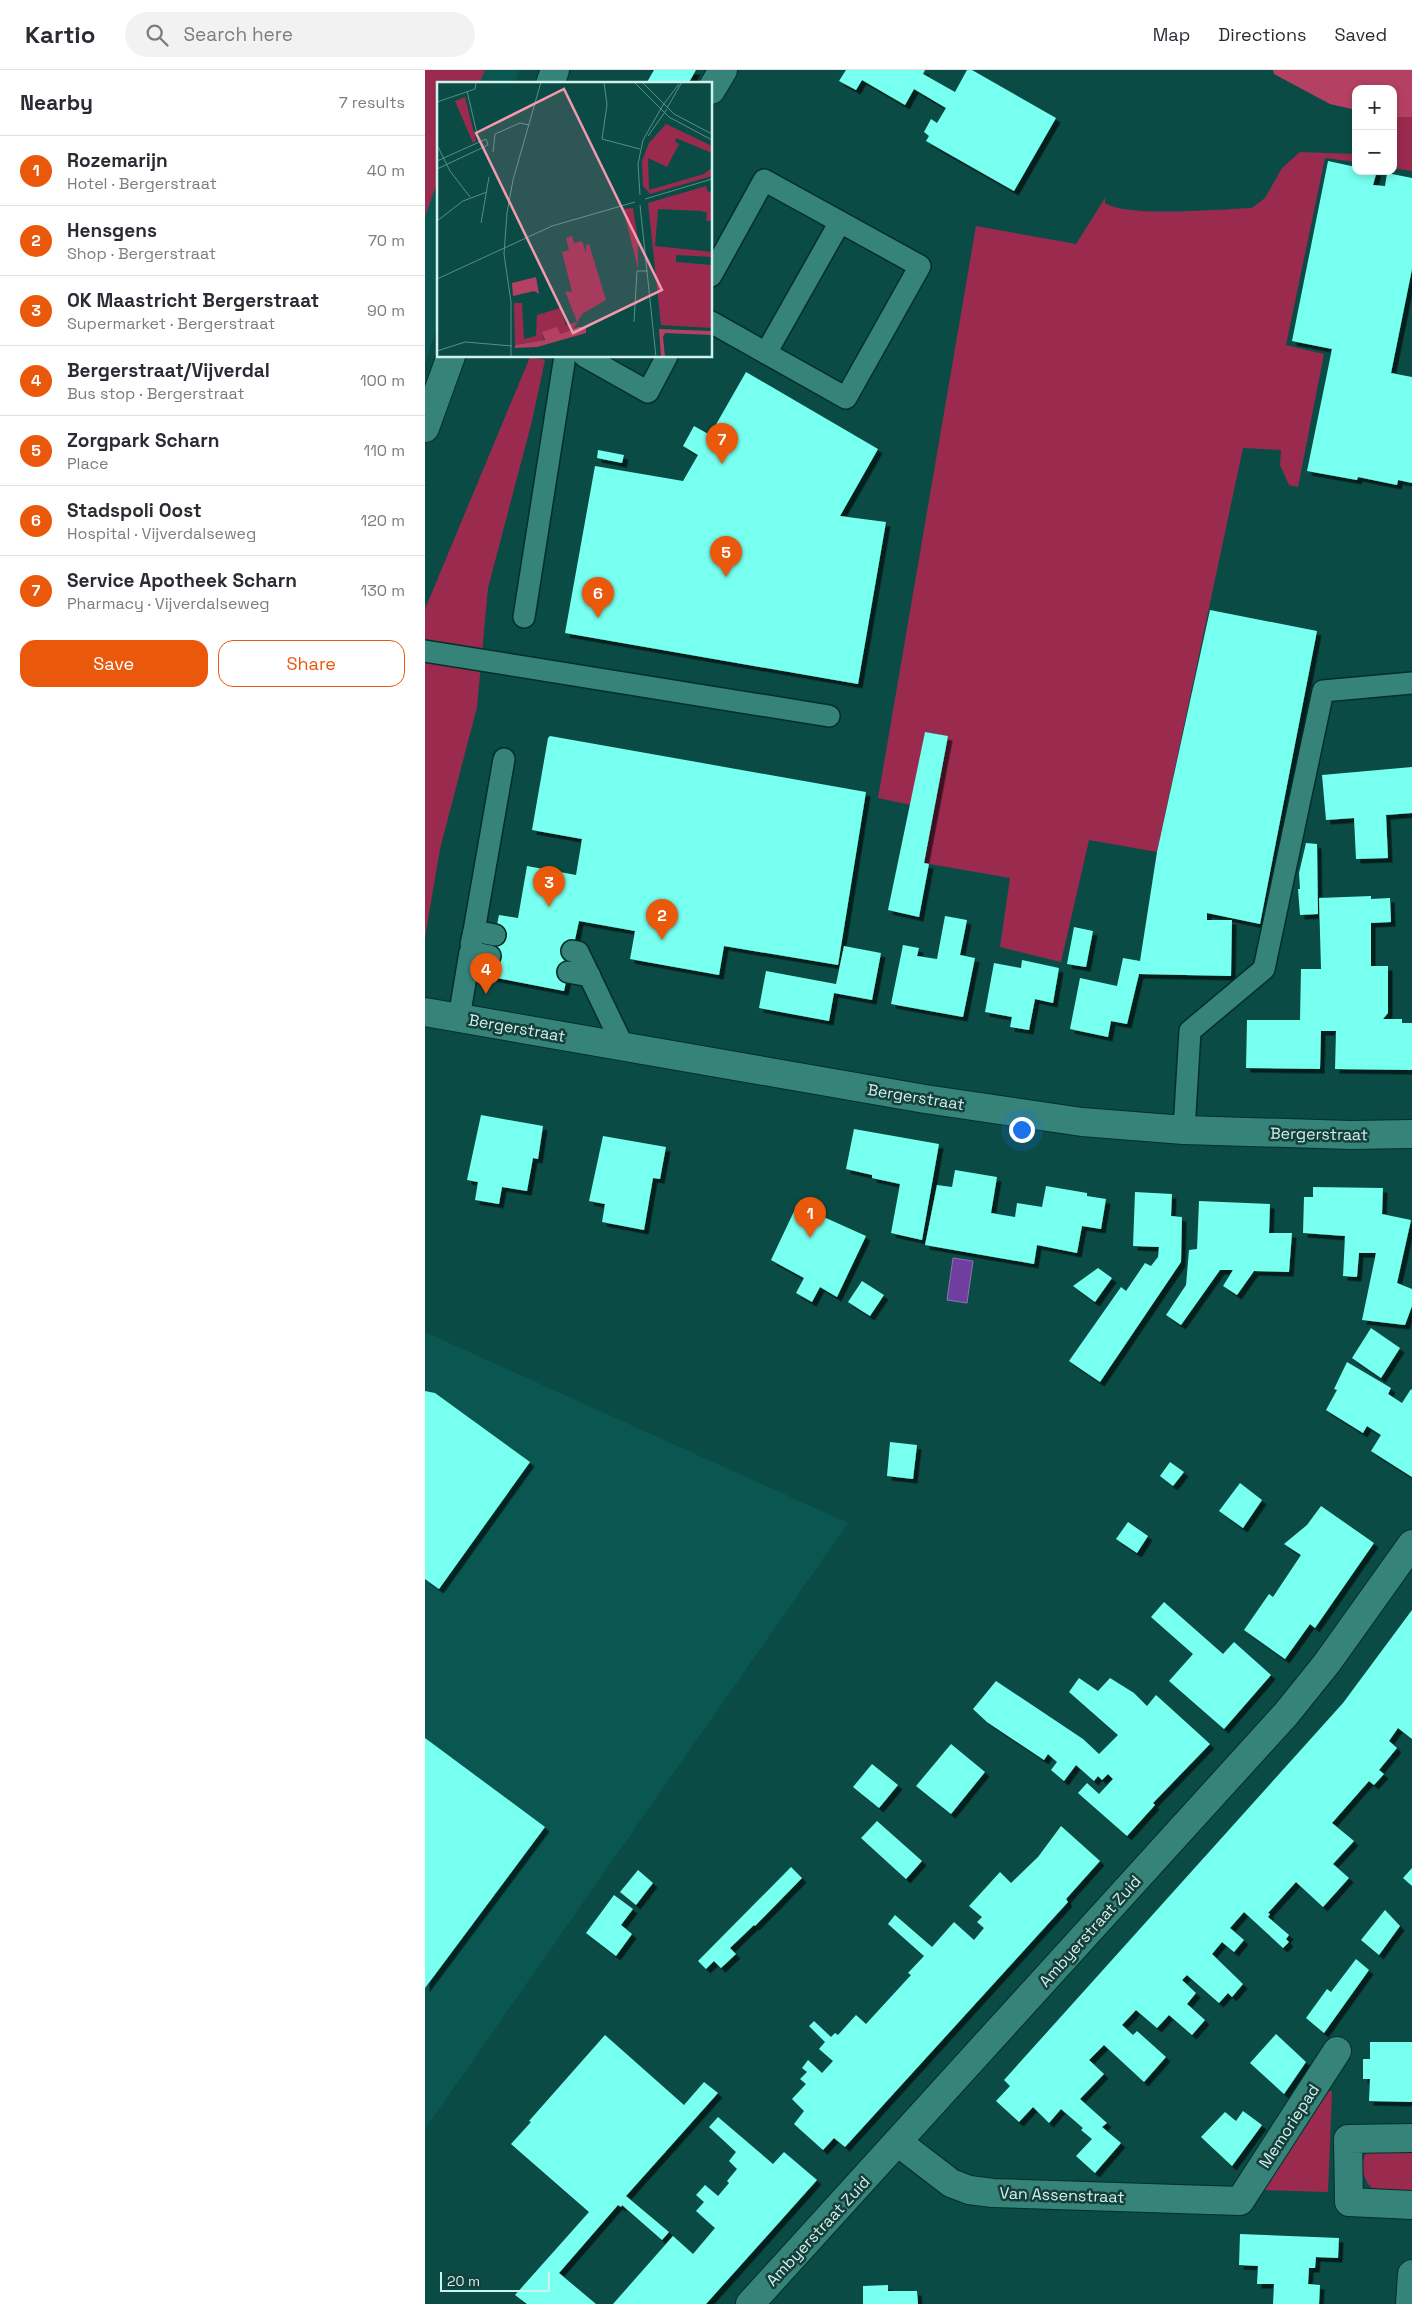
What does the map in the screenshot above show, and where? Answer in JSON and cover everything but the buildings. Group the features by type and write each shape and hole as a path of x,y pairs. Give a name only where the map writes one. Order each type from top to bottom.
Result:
{"street":[{"path":"551,82 555,70"},
{"path":"713,87 723,70"},
{"path":"425,428 450,358"},
{"name":"Bergerstraat","path":"425,1012 624,1048 1018,1114 1082,1122 1184,1130 1351,1135 1412,1134"},
{"name":"Ambyerstraat Zuid","path":"750,2304 899,2143 1286,1714 1327,1663 1412,1544"},
{"name":"Memoriepad","path":"1241,2201 1337,2051"},
{"path":"1412,2138 1348,2139 1349,2202 1412,2205"},
{"name":"Van Assenstraat","path":"899,2143 951,2182 969,2190 993,2193 1241,2201"},
{"path":"1410,2304 1412,2274"}],"lane":[{"path":"713,272 764,180 920,266 846,398 713,323"},
{"path":"766,353 841,222"},
{"path":"523,617 565,358"},
{"path":"588,358 648,392 666,358"},
{"path":"425,651 829,716"},
{"path":"1184,1130 1190,1031 1264,969 1323,691 1412,683"},
{"path":"459,1018 480,954 474,930 504,759"},
{"path":"474,930 495,935"},
{"path":"573,951 578,952 624,1048"},
{"path":"568,972 590,976"}],"shaded area":[{"path":"425,70 519,70 516,82 437,82 437,327 425,363"},
{"path":"425,70 485,70 480,82 437,82 437,183 425,216"},
{"path":"1273,70 1412,70 1412,117 1397,117 1397,85 1352,85 1352,109 1330,104 1274,74"},
{"path":"1397,117 1412,117 1412,171 1397,169"},
{"path":"1300,152 1352,154 1352,161 1325,158 1286,345 1324,354 1298,487 1289,485 1280,465 1281,450 1243,448 1157,852 1089,840 1061,962 1000,947 1010,878 924,863 948,736 925,732 911,805 878,798 976,226 1076,244 1105,198 1105,203 1116,208 1133,210 1176,212 1252,208 1265,198 1282,168"},
{"path":"530,358 545,360 532,421 488,588 477,707 440,849 425,937 425,609"},
{"path":"953,1258 973,1261 967,1303 947,1300"},
{"path":"425,1332 848,1523 425,2129"},
{"path":"1332,2092 1328,2192 1261,2190 1325,2093"},
{"path":"1412,2144 1412,2193 1376,2192 1368,2184 1361,2169 1366,2151"}],"place":[{"name":"Service Apotheek Scharn","path":"722,464"},
{"name":"Zorgpark Scharn","path":"726,577"},
{"name":"Stadspoli Oost","path":"598,618"},
{"name":"OK Maastricht Bergerstraat","path":"549,907"},
{"name":"Hensgens","path":"662,940"},
{"name":"Bergerstraat/Vijverdal","path":"486,994"},
{"name":"Rozemarijn","path":"810,1238"}]}
